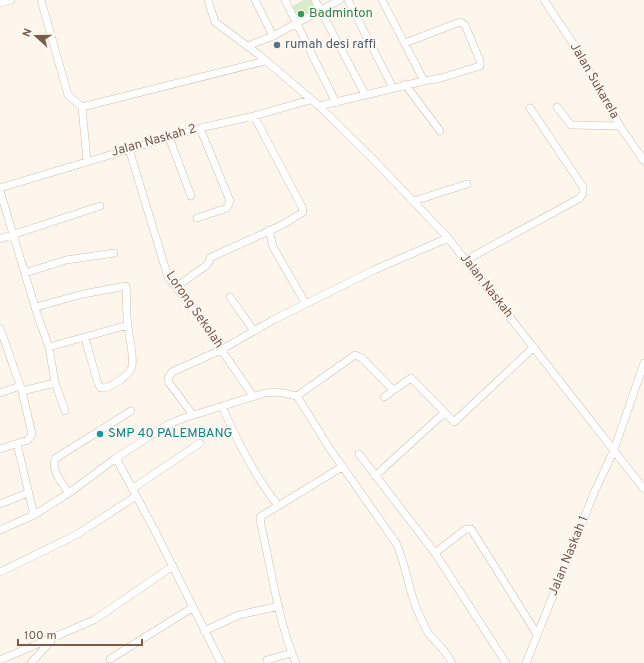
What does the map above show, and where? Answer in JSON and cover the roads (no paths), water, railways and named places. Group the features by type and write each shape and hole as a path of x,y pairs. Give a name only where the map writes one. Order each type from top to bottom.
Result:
{"street":[{"path":"0,3 11,0"},
{"path":"41,0 68,95 82,107 87,161"},
{"name":"Jalan Naskah","path":"208,0 215,22 248,46 310,100 319,106 374,160 448,238 644,489"},
{"path":"255,0 273,36"},
{"path":"285,0 336,103"},
{"path":"315,0 365,94"},
{"path":"248,46 273,36 340,0"},
{"path":"348,0 393,88"},
{"path":"382,0 406,43 424,81"},
{"name":"Jalan Sukarela","path":"544,0 578,51 620,126 644,161"},
{"path":"319,106 336,103 405,84 441,78 480,66 480,61 465,24 460,22 406,43"},
{"path":"82,107 265,60"},
{"path":"405,84 440,130"},
{"name":"Jalan Naskah 2","path":"0,189 129,148 310,100"},
{"path":"557,107 571,125 620,126"},
{"path":"466,260 580,198 583,193 583,187 530,108"},
{"path":"176,287 207,265 211,257 297,216 303,209 254,116"},
{"path":"197,218 227,208 230,201 200,128"},
{"path":"169,138 191,196"},
{"name":"Lorong Sekolah","path":"129,148 166,273 194,310 253,396"},
{"path":"414,202 467,184"},
{"path":"0,189 13,235 49,347 55,383 65,411"},
{"path":"0,239 100,206"},
{"path":"270,230 273,247 306,304"},
{"path":"193,415 169,383 169,375 175,370 221,350 254,331 374,270 448,238"},
{"path":"25,273 66,260 114,253"},
{"path":"36,307 83,294 126,286 132,368 130,373 104,388 98,384 84,338"},
{"path":"230,297 254,331"},
{"path":"49,347 128,325"},
{"path":"0,328 2,342 21,389 32,435 28,440 0,449"},
{"path":"384,397 408,379 412,379 452,422 454,422 534,347"},
{"path":"297,396 355,355 362,358 393,390"},
{"name":"Jalan Naskah 1","path":"526,663 614,450 644,362"},
{"path":"0,393 55,383"},
{"path":"0,530 34,515 69,493 116,458 166,425 253,396 278,392 297,396 342,467 396,543 410,592 418,613 427,630 443,647 452,663"},
{"path":"222,406 231,428 258,479 278,505"},
{"path":"69,493 54,469 53,463 56,458 131,411"},
{"path":"375,476 444,413"},
{"path":"132,489 200,443"},
{"path":"17,444 34,515"},
{"path":"359,454 435,553 506,663"},
{"path":"116,458 173,566 192,608 221,663"},
{"path":"296,663 291,653 279,606 260,518 262,515 278,505 342,467"},
{"path":"0,504 28,493"},
{"path":"0,572 76,535 136,496"},
{"path":"435,553 466,529 471,529 537,634"},
{"path":"0,660 18,651 52,639 71,629 94,620 173,566"},
{"path":"204,631 239,615 279,606"},
{"path":"110,659 192,608"},
{"path":"30,663 52,639"},
{"path":"267,660 291,653"}],"place":[{"name":"Badminton","path":"301,14"},
{"name":"rumah desi raffi","path":"277,45"},
{"name":"SMP 40 PALEMBANG","path":"100,434"}]}
